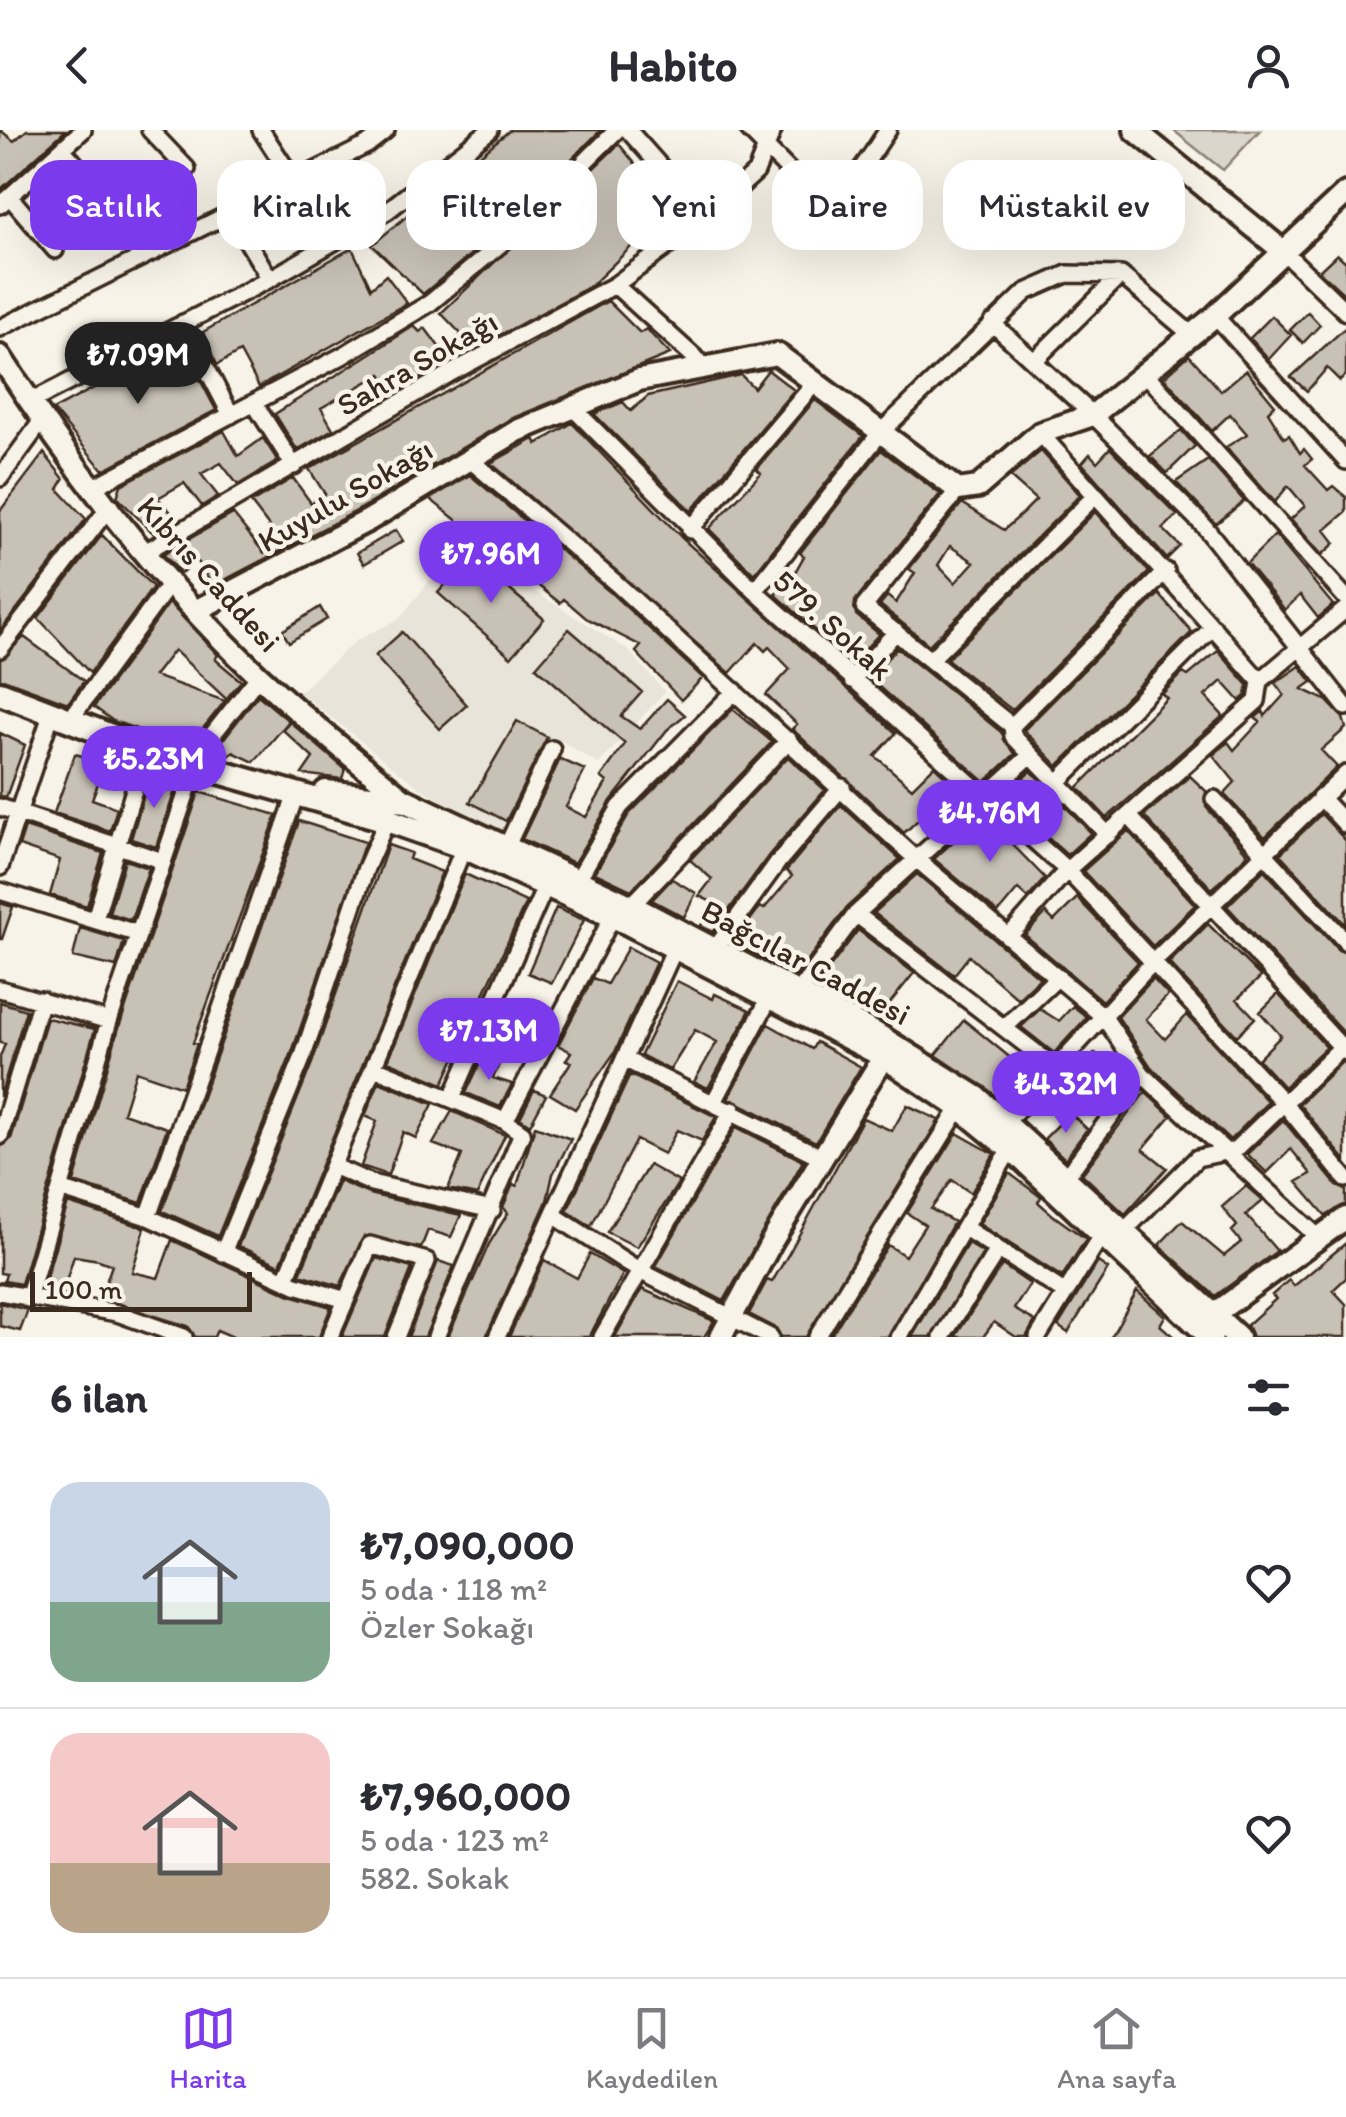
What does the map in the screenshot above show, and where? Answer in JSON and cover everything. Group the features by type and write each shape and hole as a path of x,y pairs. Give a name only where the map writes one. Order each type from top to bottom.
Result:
{"main road":[{"name":"Bağcılar Caddesi","path":"0,693 146,750 387,820 464,847 546,885 715,949 799,991 917,1059 1006,1122 1066,1177 1113,1233"},
{"name":"Bağcılar Caddesi","path":"268,784 406,801 577,881 675,948 884,1056 960,1107 1011,1148 1113,1233 1208,1326 1236,1337"}],"street":[{"path":"30,225 5,201 83,130"},
{"path":"150,130 178,160"},
{"path":"260,130 280,160"},
{"path":"336,160 367,145 386,130"},
{"path":"30,402 270,279 387,211 490,130"},
{"path":"94,487 254,403 430,303 508,238 617,130"},
{"path":"628,130 655,160"},
{"path":"750,130 815,197 827,197 846,187 888,130"},
{"name":"Sahra Sokağı","path":"752,176 773,130"},
{"path":"1135,130 1283,252 1346,312"},
{"path":"62,149 154,252"},
{"path":"1108,835 1013,736 1012,726 864,607 958,490 978,487 1040,433 1093,415 1215,316 1346,193"},
{"path":"0,328 217,218"},
{"path":"252,250 270,279"},
{"name":"Sahra Sokağı","path":"146,552 449,374 615,285 663,250"},
{"path":"755,591 881,432 1026,292 1067,274 1120,275 1192,335"},
{"path":"1034,361 1120,275"},
{"path":"615,285 703,365"},
{"path":"1215,316 1346,462"},
{"path":"183,323 231,415"},
{"path":"992,323 1093,415 1204,526 1346,707"},
{"name":"Kuyulu Sokağı","path":"197,610 368,520 517,431 639,380 703,365 777,354 958,490"},
{"name":"Kıbrıs Caddesi","path":"0,356 41,422 170,582 258,676 406,801"},
{"path":"1145,373 1346,598"},
{"path":"690,530 814,384"},
{"path":"254,403 294,466"},
{"name":"579. Sokak","path":"573,408 690,530 755,591 1067,870 1284,1103 1346,1180"},
{"path":"0,478 41,422"},
{"path":"1040,433 1260,681"},
{"path":"469,458 735,691 914,857 1011,934 1104,1016 1142,1074 1319,1238"},
{"path":"932,658 1096,495"},
{"path":"0,648 110,506"},
{"path":"1012,726 1166,571"},
{"path":"0,867 8,809 60,718 170,582"},
{"path":"1011,934 1067,870 1257,701 1260,681 1346,610"},
{"path":"1059,780 1212,627"},
{"path":"852,680 896,632"},
{"path":"28,1299 109,1021 193,764 258,676"},
{"path":"577,881 620,807 735,691"},
{"path":"504,1121 622,911 789,740"},
{"path":"506,848 552,749"},
{"path":"95,919 146,750"},
{"path":"799,991 856,914 1030,755"},
{"path":"1006,1122 1153,962 1346,774"},
{"path":"715,949 778,862 842,788"},
{"path":"148,1216 296,794"},
{"path":"1320,797 1346,826"},
{"path":"1214,799 1346,942"},
{"path":"8,809 163,861"},
{"path":"1060,1337 1042,1331 1064,1292 1113,1233 1197,1158 1228,1152 1344,1050 1129,816"},
{"path":"223,1253 302,1059 366,868 387,820"},
{"path":"286,1279 464,847"},
{"path":"452,1098 546,885"},
{"path":"0,891 139,934"},
{"path":"856,914 1056,1068"},
{"path":"497,1337 569,1188 578,1154 675,948"},
{"path":"1004,1028 1058,976"},
{"path":"0,989 109,1021"},
{"path":"714,1102 770,997"},
{"path":"0,1136 42,1000"},
{"path":"721,1337 884,1056"},
{"path":"624,1059 823,1158"},
{"path":"376,1068 504,1121 522,1133 436,1337"},
{"path":"1066,1177 1142,1074"},
{"path":"817,1337 960,1107"},
{"path":"602,1337 733,1110"},
{"path":"899,1337 1011,1148"},
{"path":"335,1167 370,1183 492,1210"},
{"path":"60,1189 148,1216 223,1253 346,1300"},
{"path":"555,1216 640,1271 770,1337"},
{"path":"1208,1326 1346,1218"},
{"path":"965,1228 1064,1292"},
{"path":"330,1337 370,1245 428,1261 396,1337"},
{"path":"942,1337 998,1250"},
{"path":"0,1292 118,1314 184,1337"}],"shaded area":[{"path":"1173,130 1260,130 1223,170"},
{"path":"459,544 628,650 665,692 599,764 554,737 505,839 417,786 299,692 356,641 400,618"}],"building":[{"path":"0,130 14,141 27,130 66,130 30,160 0,190"},
{"path":"510,130 601,130 571,160 474,160"},
{"path":"619,144 632,160 617,160 617,250 628,250 592,285 394,393 381,374 321,408 333,429 297,450 275,414 414,326 420,332 425,328 440,348 462,335 441,313 507,250 597,250 597,165"},
{"path":"406,217 406,250 476,250 423,294 377,250 386,250 386,233"},
{"path":"348,250 353,250 371,288 386,275 407,303 259,387 240,352 217,365 203,332"},
{"path":"1337,254 1346,262 1346,296 1319,271"},
{"path":"608,301 640,333 646,329 670,354 510,419 362,508 213,586 196,560 181,573 163,554 233,514 264,553 280,541 251,503 293,478 311,503 325,494 309,469"},
{"path":"1308,312 1320,325 1303,343 1290,330"},
{"path":"1272,316 1291,335 1269,359 1250,338"},
{"path":"1346,327 1346,375 1340,381 1327,368 1307,391 1291,377"},
{"path":"180,342 216,410 103,470 53,410"},
{"path":"1189,355 1221,391 1246,370 1275,405 1268,412 1284,438 1289,435 1300,453 1304,449 1312,459 1305,465 1328,490 1333,486 1346,497 1346,512 1325,530 1335,543 1322,555 1291,519 1305,506 1288,486 1275,502 1226,447 1247,434 1230,414 1212,431 1164,377"},
{"path":"768,370 794,390 691,511 594,414 623,402 631,411 648,396 741,375 754,388"},
{"path":"815,400 863,436 754,574 709,529 761,473 757,469"},
{"path":"572,423 682,538 896,733 875,756 912,788 934,766 965,794 964,800 944,819 932,807 904,833 792,729 797,724 766,695 790,669 769,647 765,651 757,643 730,673 491,463 534,439 537,444"},
{"path":"1181,430 1195,446 1167,473 1150,456"},
{"path":"224,431 238,456 263,438 278,461 238,485 221,463 201,474 218,496 202,506 184,483 158,498 178,520 154,534 117,497 121,485"},
{"path":"1110,448 1177,515 1163,529 1180,546 1167,559 1082,463 1090,454 1097,462"},
{"path":"881,450 940,494 855,601 856,615 879,634 852,663 775,594 795,572 804,556 800,553"},
{"path":"1041,451 1080,495 929,645 880,605 887,596 896,603 915,573 909,569 962,503 1004,530 1024,512 1036,500 1010,477","holes":["950,546 974,562 955,583 938,565"]},
{"path":"44,453 64,479 58,489 86,519 0,631 0,511"},
{"path":"1208,460 1244,501 1216,524 1176,482"},
{"path":"470,475 610,592 703,678 681,700 636,652 641,646 586,618 564,599 560,603 430,499"},
{"path":"1095,512 1149,572 1012,710 947,659"},
{"path":"396,530 403,541 364,564 357,553"},
{"path":"102,535 153,587 90,673 38,618"},
{"path":"1275,535 1333,605 1318,618 1300,595 1285,610 1247,563"},
{"path":"470,556 544,619 511,657 438,593"},
{"path":"1159,594 1192,632 1058,766 1024,730"},
{"path":"169,603 218,655 215,659 241,681 226,699 174,650 154,676 225,701 188,747 113,721 94,707"},
{"path":"320,607 327,619 289,642 282,631"},
{"path":"569,629 642,692 621,716 640,729 667,699 685,715 667,730 611,801 574,863 522,839 560,759 585,770 566,807 586,817 607,782 601,777 625,744 536,667"},
{"path":"402,632 467,705 440,729 375,656"},
{"path":"24,637 84,681 68,703 0,678 0,660"},
{"path":"897,648 1001,732 1015,754 985,782 869,678"},
{"path":"1218,651 1248,685 1246,695 1240,701 1222,681 1205,696 1223,716 1107,818 1078,787 1167,698 1162,694 1183,673 1188,676"},
{"path":"1300,666 1312,682 1302,689 1326,700 1343,718 1346,728 1321,750 1337,767 1265,837 1224,794 1235,782 1213,755 1228,742 1234,750 1260,722 1255,718 1263,711 1265,716 1284,695 1275,683"},
{"path":"258,695 289,721 254,762 233,752 229,756 218,746"},
{"path":"733,709 772,742 631,890 595,873 629,814"},
{"path":"517,721 547,737 506,821 470,802"},
{"path":"290,722 345,769 342,779 302,774 313,758 283,730"},
{"path":"0,733 25,745 6,797 0,796"},
{"path":"75,754 106,762 92,799 117,808 110,831 54,813"},
{"path":"788,757 825,790 769,855 713,932 701,926 712,902 699,896 712,879 690,860"},
{"path":"1031,771 1091,833 1067,855 1002,797"},
{"path":"150,775 177,785 156,847 131,839"},
{"path":"1190,776 1206,791 1206,807 1248,854 1212,889 1144,816"},
{"path":"199,792 277,815 193,1043 197,1044 182,1087 136,1071 123,1113 167,1128 141,1203 74,1182 120,1024"},
{"path":"841,805 900,859 847,907 796,976 733,943 760,907 764,909 792,876 786,871"},
{"path":"983,814 1045,878 1028,898 1018,889 998,913 934,859"},
{"path":"1321,814 1346,841 1346,925 1280,854"},
{"path":"299,821 365,842 291,1055 218,1236 162,1211"},
{"path":"25,827 103,853 87,906 50,895 60,860 19,846"},
{"path":"1128,831 1195,905 1153,946 1083,871"},
{"path":"388,845 411,853 409,859 442,872 280,1265 238,1246 312,1063"},
{"path":"125,860 149,868 131,920 109,913"},
{"path":"1264,870 1338,950 1346,953 1346,1035 1227,906"},
{"path":"465,874 526,902 443,1084 388,1061"},
{"path":"917,874 1040,978 1018,999 969,956 954,975 874,913"},
{"path":"672,879 696,893 684,917 652,900"},
{"path":"1077,898 1138,962 1102,1001 1025,935 1046,913 1054,921"},
{"path":"0,903 13,907 2,939 0,939"},
{"path":"556,908 584,920 552,983 528,973"},
{"path":"1208,924 1261,977 1237,999 1255,1018 1237,1036 1169,963"},
{"path":"80,928 124,941 116,967 73,957"},
{"path":"858,930 914,973 878,1018 816,986"},
{"path":"628,947 656,962 615,1052 575,1109 550,1094 571,1062 566,1060 571,1052 558,1045 593,978 607,984"},
{"path":"1153,979 1168,995 1146,1019 1165,1039 1187,1015 1268,1102 1230,1140 1151,1067 1118,1017"},
{"path":"677,981 713,999 715,994 750,1010 708,1088 694,1082 717,1042 695,1030 670,1070 641,1055"},
{"path":"1278,994 1326,1047 1284,1087 1258,1059 1281,1036 1260,1012"},
{"path":"0,1002 26,1010 0,1097 0,1057 5,1044 0,1043"},
{"path":"1073,1006 1087,1017 1054,1053 1021,1027 1040,1009 1059,1021"},
{"path":"47,1018 95,1029 21,1284 4,1281 6,1274 0,1273 0,1147 11,1139"},
{"path":"964,1020 1024,1069 999,1098 936,1055"},
{"path":"768,1024 812,1049 816,1042 861,1067 816,1142 729,1098"},
{"path":"1095,1053 1128,1074 1111,1097 1089,1082 1073,1102 1056,1087 1070,1069 1076,1074"},
{"path":"484,1055 500,1062 493,1078 512,1084 500,1107 466,1093"},
{"path":"1342,1062 1346,1063 1346,1161 1299,1104"},
{"path":"630,1075 716,1117 702,1141 677,1130 664,1154 636,1140 591,1226 567,1211"},
{"path":"379,1082 433,1104 416,1138 403,1132 388,1175 361,1166 377,1121 365,1116"},
{"path":"534,1090 546,1095 530,1125 520,1118"},
{"path":"1145,1092 1171,1116 1143,1149 1167,1168 1125,1214 1082,1174"},
{"path":"907,1105 939,1120 806,1337 781,1337 776,1328 749,1314 767,1280 772,1282 788,1255 863,1118 892,1131"},
{"path":"452,1111 505,1135 477,1195 448,1189 462,1155 433,1144"},
{"path":"1070,1113 1087,1129 1065,1159 1044,1139"},
{"path":"1283,1120 1337,1186 1346,1190 1346,1204 1326,1216 1297,1182 1311,1174 1291,1149 1267,1173 1247,1154"},
{"path":"535,1126 571,1139 553,1174 547,1201 486,1337 448,1337 489,1244 508,1213 503,1207 513,1184 517,1186"},
{"path":"736,1127 803,1161 724,1301 656,1266"},
{"path":"957,1133 994,1154 971,1193 952,1180 931,1209 954,1222 888,1337 830,1337 888,1245 905,1256 925,1225 907,1213"},
{"path":"649,1165 679,1182 637,1247 607,1232"},
{"path":"1009,1173 1041,1197 1038,1202 1054,1216 1086,1239 1062,1277 979,1224"},
{"path":"339,1181 369,1194 461,1215 451,1237 428,1230 421,1248 364,1236 340,1286 300,1274"},
{"path":"1246,1186 1263,1201 1246,1215 1277,1251 1215,1296 1159,1245 1182,1221 1224,1256 1241,1242 1232,1231 1237,1226 1222,1207"},
{"path":"68,1203 145,1228 132,1272 158,1278 172,1240 291,1295 331,1307 319,1337 233,1337 217,1330 214,1337 195,1337 188,1326 100,1299 112,1265 99,1260 74,1256 64,1288 45,1282"},
{"path":"968,1243 983,1253 931,1337 912,1337"},
{"path":"1346,1243 1346,1278 1333,1290 1346,1304 1346,1337 1252,1337 1247,1325 1276,1299 1272,1295 1289,1280 1294,1286"},
{"path":"590,1254 623,1274 589,1337 509,1337 544,1260 577,1278"},
{"path":"376,1258 412,1268 385,1337 342,1337"},
{"path":"438,1261 454,1266 425,1337 408,1337"},
{"path":"1098,1262 1108,1269 1068,1333 1058,1326"},
{"path":"1002,1265 1030,1284 1014,1309 1035,1321 1026,1337 1016,1337 994,1322 983,1337 955,1337"},
{"path":"642,1289 714,1321 704,1337 615,1337"},
{"path":"1137,1291 1165,1316 1160,1325 1174,1337 1111,1337"},
{"path":"0,1303 28,1310 20,1331 0,1326"}]}
